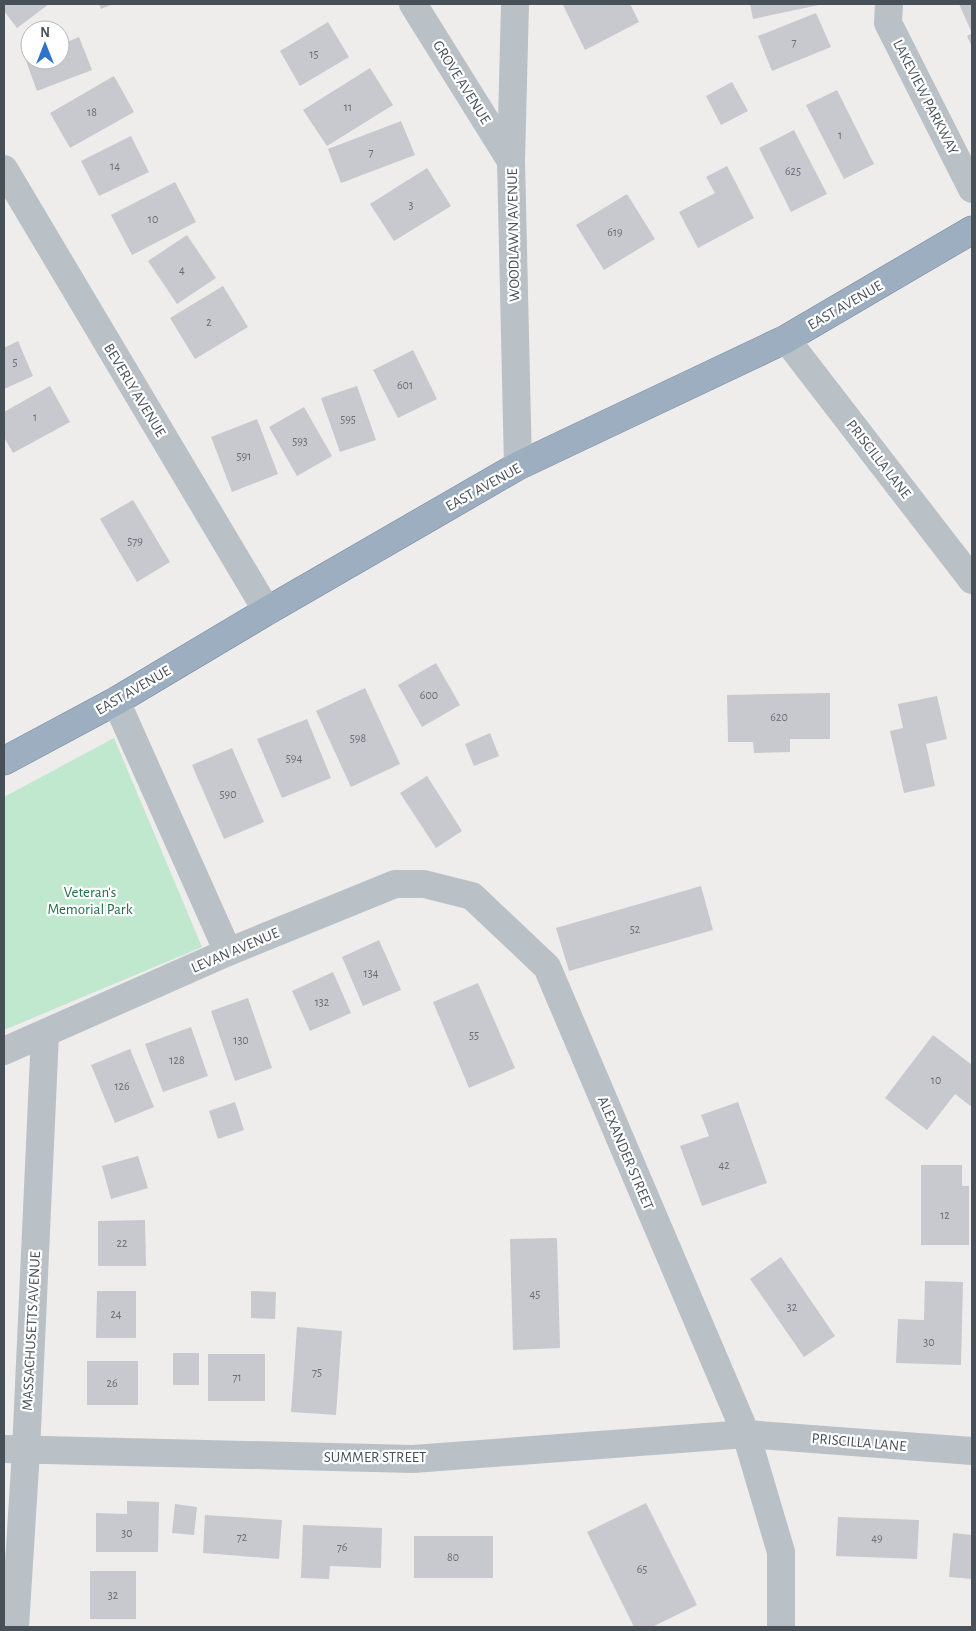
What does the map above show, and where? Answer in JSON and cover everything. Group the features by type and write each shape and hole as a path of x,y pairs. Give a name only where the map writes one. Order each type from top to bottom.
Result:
{"highway":[{"name":"EAST AVENUE","path":"4,760 116,701 267,610 518,466 786,339 972,230"}],"street":[{"name":"GROVE AVENUE","path":"413,4 511,161"},
{"name":"WOODLAWN AVENUE","path":"515,4 511,161 518,466"},
{"name":"LAKEVIEW PARKWAY","path":"889,4 888,23 972,188"},
{"name":"BEVERLY AVENUE","path":"4,169 267,610"},
{"name":"PRISCILLA LANE","path":"786,339 972,580"},
{"path":"116,701 228,952"},
{"name":"LEVAN AVENUE","path":"4,1051 228,952 395,884 424,884 472,896"},
{"name":"ALEXANDER STREET","path":"472,896 547,967 746,1434 781,1552 781,1627"},
{"name":"MASSACHUSETTS AVENUE","path":"15,1627 15,1450 45,1034"},
{"name":"PRISCILLA LANE","path":"746,1434 972,1451"},
{"name":"SUMMER STREET","path":"15,1450 413,1459 746,1434"}],"green space":[{"name":"Veteran's Memorial Park","path":"114,738 202,947 4,1030 4,797"}],"building":[{"path":"4,4 49,4 28,20 20,20 20,26 17,28 4,11"},
{"path":"99,4 113,4 101,9"},
{"path":"630,4 639,22 585,50 563,5"},
{"path":"750,4 819,4 819,5 753,19"},
{"path":"959,4 972,4 972,33"},
{"path":"816,13 831,47 772,71 758,36"},
{"path":"328,22 349,57 300,86 280,51"},
{"path":"972,33 972,47 967,36"},
{"path":"79,37 92,70 37,91 29,70 70,70 70,41"},
{"path":"370,68 393,105 327,146 303,110"},
{"path":"114,76 134,112 70,148 50,113"},
{"path":"732,82 748,111 721,125 706,96"},
{"path":"837,90 874,164 844,179 806,105"},
{"path":"401,121 415,155 341,183 328,149"},
{"path":"794,130 827,194 791,212 759,148"},
{"path":"131,136 149,172 99,196 81,161"},
{"path":"727,166 754,218 698,248 679,212 715,193 706,177"},
{"path":"427,168 451,206 394,241 370,204"},
{"path":"175,182 196,222 132,255 111,215"},
{"path":"627,194 655,239 604,270 576,225"},
{"path":"187,235 216,278 177,304 148,261"},
{"path":"223,286 248,327 195,359 170,318"},
{"path":"18,341 33,376 4,389 4,348"},
{"path":"413,350 437,399 398,418 373,370"},
{"path":"50,386 70,422 13,453 4,437 4,412"},
{"path":"357,386 376,440 340,452 321,398"},
{"path":"304,407 332,456 297,476 269,427"},
{"path":"257,419 278,474 232,492 211,437"},
{"path":"133,500 170,562 137,582 100,519"},
{"path":"436,663 460,705 422,727 398,685"},
{"path":"365,688 400,764 351,787 316,711"},
{"path":"830,693 830,739 790,739 790,752 754,753 753,742 728,742 727,695"},
{"path":"937,696 947,739 926,744 935,786 904,793 890,731 903,728 898,704"},
{"path":"307,719 331,778 282,798 257,739"},
{"path":"490,733 499,756 474,766 465,744"},
{"path":"232,748 264,822 224,839 192,765"},
{"path":"427,776 462,831 436,848 400,793"},
{"path":"701,886 713,930 569,971 556,928"},
{"path":"379,940 401,990 363,1006 342,957"},
{"path":"333,972 351,1013 310,1031 292,991"},
{"path":"478,983 515,1068 469,1088 433,1002"},
{"path":"248,998 272,1068 235,1081 211,1011"},
{"path":"191,1027 208,1076 163,1092 145,1044"},
{"path":"933,1035 972,1065 972,1107 955,1094 927,1130 885,1098"},
{"path":"130,1049 154,1107 115,1123 91,1065"},
{"path":"235,1102 244,1130 218,1139 209,1111"},
{"path":"738,1102 767,1183 702,1206 680,1146 709,1136 701,1115"},
{"path":"138,1156 148,1188 111,1199 102,1166"},
{"path":"921,1165 962,1165 962,1186 969,1186 969,1245 921,1245"},
{"path":"145,1220 146,1266 98,1266 98,1221"},
{"path":"557,1238 560,1348 513,1350 510,1239"},
{"path":"781,1257 835,1336 804,1357 750,1279"},
{"path":"925,1281 963,1282 961,1365 896,1363 898,1319 924,1320"},
{"path":"97,1291 136,1291 136,1338 96,1338"},
{"path":"251,1291 276,1292 275,1319 251,1318"},
{"path":"297,1327 342,1331 336,1415 291,1412"},
{"path":"173,1353 199,1353 199,1385 173,1385"},
{"path":"208,1354 265,1354 265,1401 208,1401"},
{"path":"87,1361 138,1361 138,1405 87,1405"},
{"path":"127,1501 159,1502 158,1552 96,1552 96,1513 127,1514"},
{"path":"646,1503 697,1605 652,1627 634,1627 587,1532"},
{"path":"175,1504 197,1507 194,1535 172,1533"},
{"path":"205,1515 282,1520 279,1559 203,1553"},
{"path":"838,1517 919,1520 917,1559 836,1556"},
{"path":"303,1525 382,1528 381,1568 330,1566 329,1579 301,1578"},
{"path":"953,1533 972,1535 972,1579 949,1577"},
{"path":"414,1536 493,1536 493,1578 414,1578"},
{"path":"90,1571 136,1571 136,1619 90,1619"}]}
